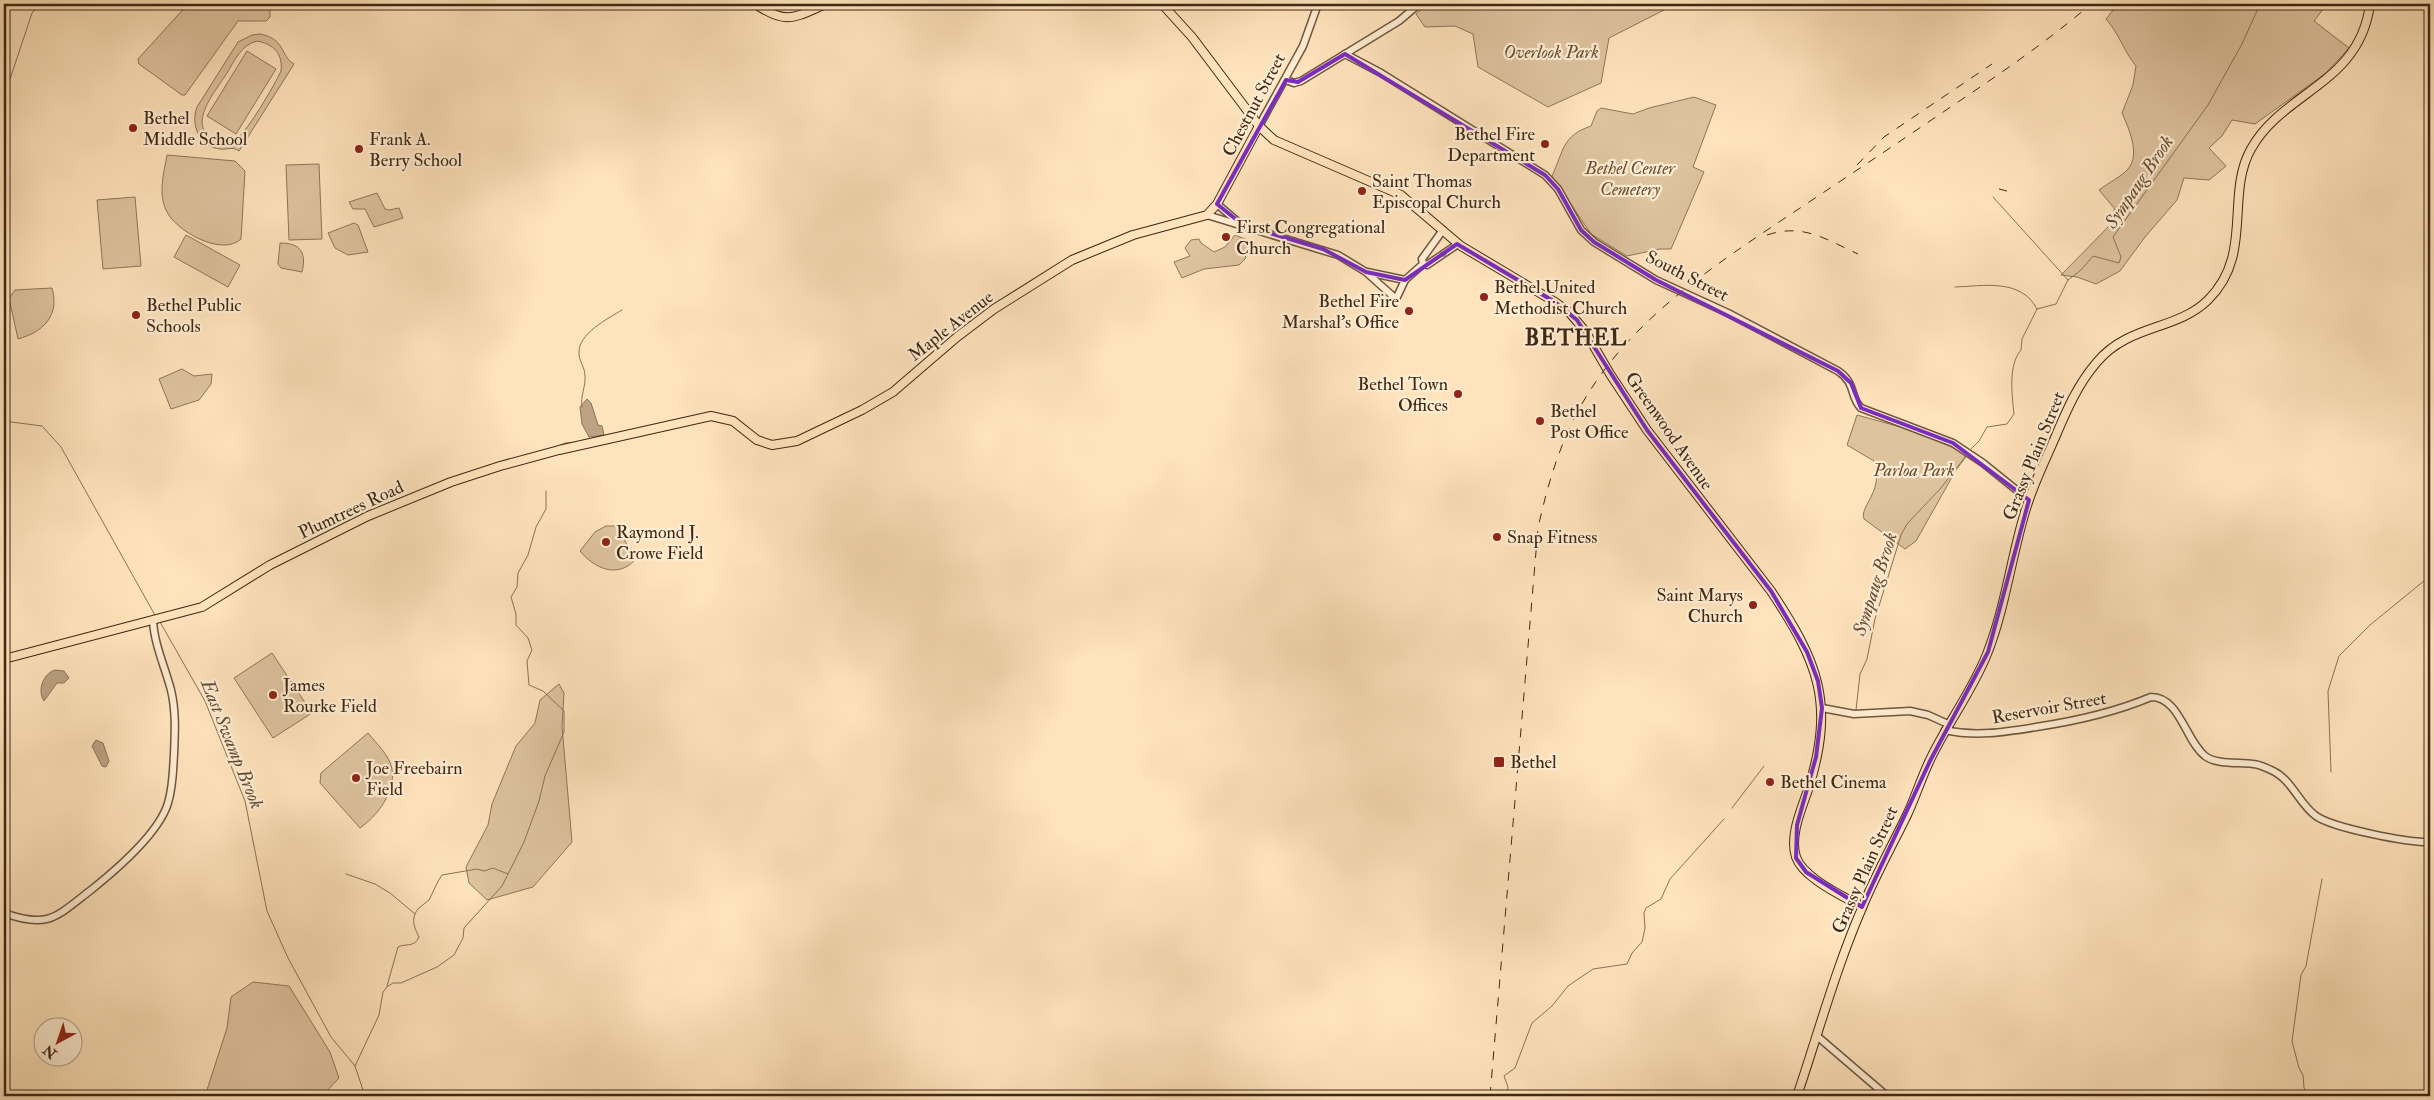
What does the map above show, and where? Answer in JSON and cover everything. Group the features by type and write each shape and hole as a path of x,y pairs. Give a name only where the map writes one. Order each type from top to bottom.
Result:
{"main road":[{"path":"754,4 771,14 783,18 795,17 826,4"},
{"name":"Greenwood Avenue","path":"1162,4 1192,37 1259,126 1284,145 1401,195 1458,244 1555,302 1579,323 1647,430 1753,568 1788,617 1814,667 1822,708 1814,764 1797,825 1796,858 1806,872 1862,907"},
{"name":"Grassy Plain Street","path":"1797,1096 1862,907 1947,727 1988,652 2029,500 2071,401 2080,384 2098,360 2124,339 2182,318 2197,309 2220,285 2235,247 2243,170 2248,153 2256,141 2276,120 2340,67 2361,36 2368,19 2370,4"},
{"name":"Chestnut Street","path":"1207,215 1217,204 1259,126"},
{"name":"Maple Avenue","path":"721,416 733,421 754,438 769,445 797,441 862,410 893,392 957,336 994,309 1072,260 1133,235 1207,215"},
{"name":"Plumtrees Road","path":"4,659 202,607 270,565 368,516 444,485 500,466 559,450 706,417 721,416"}],"street":[{"name":"Chestnut Street","path":"1259,126 1286,80 1308,35 1318,4"},
{"path":"1286,80 1292,83 1298,82 1399,21 1419,4"},
{"name":"South Street","path":"1345,54 1381,73 1545,175 1558,189 1581,230 1594,242 1656,280 1728,313 1838,371 1851,383 1856,403 1861,408 1953,443 1983,463 2029,500"},
{"path":"1217,204 1243,225"},
{"path":"1207,215 1338,254 1366,272 1396,299 1405,280 1422,264 1422,259 1443,230"},
{"path":"1422,264 1427,265 1458,244"},
{"path":"1366,272 1405,280"},
{"path":"4,913 34,922 47,921 64,910 119,866 155,828 168,804 172,781 174,713 171,692 154,633 153,620"},
{"name":"Reservoir Street","path":"1822,708 1854,714 1910,711 1928,714 1947,727 1981,735 2088,719 2151,697 2158,697 2170,704 2189,738 2206,757 2228,763 2256,764 2274,771 2283,778 2316,816 2329,822 2392,838 2430,842"},
{"path":"1817,1036 1887,1096"}],"highlighted area":[{"path":"1345,54 1545,175 1558,189 1581,230 1594,242 1656,280 1838,371 1851,383 1861,408 1953,443 2029,500 1988,652 1930,761 1862,907 1806,872 1796,858 1797,825 1816,757 1822,708 1818,681 1807,652 1771,591 1647,430 1577,320 1555,302 1457,244 1405,280 1366,272 1323,249 1243,225 1217,204 1286,80 1298,82"}],"green space":[{"path":"188,4 270,4 270,17 266,21 238,21 185,95 182,95 139,64 138,59"},
{"name":"Overlook Park","path":"1428,4 1668,4 1664,10 1609,38 1601,83 1548,107 1478,67 1473,34 1455,26 1425,27 1416,14"},
{"path":"2118,4 2327,4 2314,21 2349,48 2326,73 2255,124 2232,120 2222,136 2209,148 2226,166 2209,180 2184,178 2177,200 2145,237 2120,271 2096,284 2077,277 2061,275 2115,220 2114,208 2099,190 2125,172 2132,163 2132,141 2122,113 2133,85 2136,66 2106,19"},
{"path":"260,34 274,40 286,57 294,64 239,151 213,147 202,140 198,134 195,121 197,107 238,42 252,35","holes":["263,42 273,47 279,55 281,71 261,107 242,134 230,142 221,143 216,141 207,135 203,127 205,108 243,49 251,43"]},
{"path":"247,51 276,69 236,134 207,116"},
{"name":"Bethel Center Cemetery","path":"1694,97 1716,105 1693,167 1704,172 1671,249 1660,249 1627,256 1591,234 1552,176 1562,151 1574,134 1591,126 1597,111 1601,108 1633,114"},
{"path":"167,155 235,161 245,171 241,239 233,244 211,243 189,233 171,218 162,197 162,182"},
{"path":"319,164 322,239 289,240 286,165"},
{"path":"377,193 385,209 399,208 403,218 374,227 365,209 353,209 349,202"},
{"path":"135,197 141,266 103,269 97,200"},
{"path":"354,223 358,225 368,252 348,255 335,248 328,233"},
{"path":"186,235 240,265 228,287 174,257"},
{"path":"1235,235 1255,243 1247,250 1245,259 1239,265 1204,269 1182,278 1174,262 1190,256 1185,248 1191,240 1199,239 1201,243 1214,252 1225,247"},
{"path":"280,243 293,245 300,250 303,254 302,272 281,268 278,264"},
{"path":"52,288 54,307 47,321 35,332 18,339 9,298 15,290"},
{"path":"182,369 194,376 212,374 211,384 199,400 171,409 159,379"},
{"name":"Parloa Park","path":"1857,415 1915,431 1965,453 1965,458 1956,470 1916,541 1905,549 1864,519 1863,514 1874,489 1877,472 1874,461 1847,445"},
{"name":"Raymond J. Crowe Field","path":"606,526 617,526 635,560 628,566 621,569 606,569 592,562 580,551 595,532"},
{"name":"James Rourke Field","path":"272,653 312,713 273,738 234,678"},
{"path":"559,684 564,693 562,726 572,842 533,887 487,900 469,883 466,867 488,825 492,804 516,746 535,723 540,700"},
{"name":"Joe Freebairn Field","path":"368,733 389,759 392,778 384,803 373,817 360,828 320,783 321,773"},
{"path":"253,982 289,986 330,1052 339,1078 322,1096 205,1096 227,1028 231,997"}],"shaded area":[{"path":"587,399 591,403 598,425 602,426 604,435 589,437 582,424 580,407"},
{"path":"55,670 64,671 69,678 64,683 57,683 44,701 41,692 42,683 47,675"},
{"path":"96,740 103,743 109,761 106,767 102,766 92,746"}],"waterway":[{"name":"East Swamp Brook","path":"4,87 10,79 32,13 40,4"},
{"name":"Sympaug Brook","path":"1971,449 1979,441 1987,427 2007,424 2014,414 2012,398 2014,364 2021,350 2022,339 2037,309 2056,304 2068,280 2081,270 2093,256 2119,263 2121,257 2113,237 2208,105 2242,44 2260,4"},
{"path":"1993,197 2068,280"},
{"path":"1955,287 1989,285 2012,288 2022,292 2037,309"},
{"name":"East Swamp Brook","path":"582,407 585,376 579,356 580,346 588,333 622,310"},
{"name":"East Swamp Brook","path":"4,421 42,426 61,447 156,617"},
{"name":"East Swamp Brook","path":"557,447 565,443 580,442"},
{"name":"Sympaug Brook","path":"1856,710 1860,674 1867,659 1875,619 1901,535 1907,524 1940,489 1966,456"},
{"name":"East Swamp Brook","path":"355,1066 379,1015 383,992 387,987 437,967 454,955 463,938 464,928 502,886 524,842 539,801 545,776 564,732 564,711 543,691 529,685 527,661 532,650 528,638 516,625 516,614 511,597 517,587 518,573 528,555 536,527 546,509 546,491"},
{"path":"2331,772 2328,691 2339,656 2370,625 2430,576"},
{"name":"East Swamp Brook","path":"160,622 205,701 245,801 267,911 288,958 331,1037 355,1066 365,1096"},
{"name":"Sympaug Brook","path":"1732,808 1764,766"},
{"name":"Sympaug Brook","path":"1507,1096 1508,1087 1504,1076 1515,1068 1532,1023 1552,1006 1568,986 1593,969 1627,964 1632,953 1642,942 1646,908 1661,899 1670,879 1724,819"},
{"path":"387,986 398,947 415,943 419,937 414,926 414,915 429,900 442,875 477,869 484,871 493,868 508,874"},
{"path":"346,874 375,884 390,893 415,914"},
{"path":"2309,1096 2304,1088 2303,1075 2299,1068 2292,1041 2301,975 2306,966 2322,879"}],"railway":[{"path":"1490,1096 1538,528 1559,454 1583,402 1613,359 1634,335 1658,312 1709,270 2009,67 2091,4"},
{"path":"1857,165 1884,137 1992,64"},
{"path":"1999,189 2007,191"},
{"path":"1767,235 1792,231 1814,234 1858,254"}],"place":[{"name":"Bethel Middle School","path":"133,128"},
{"name":"Bethel Fire Department","path":"1545,144"},
{"name":"Frank A. Berry School","path":"359,149"},
{"name":"Saint Thomas Episcopal Church","path":"1362,191"},
{"name":"First Congregational Church","path":"1226,237"},
{"name":"Bethel United Methodist Church","path":"1484,297"},
{"name":"Bethel Fire Marshal's Office","path":"1409,311"},
{"name":"Bethel Public Schools","path":"136,315"},
{"name":"Bethel Town Offices","path":"1458,394"},
{"name":"Bethel Post Office","path":"1540,421"},
{"name":"Snap Fitness","path":"1497,537"},
{"name":"Raymond J. Crowe Field","path":"606,542"},
{"name":"Saint Marys Church","path":"1753,605"},
{"name":"James Rourke Field","path":"273,695"},
{"name":"Bethel","path":"1499,762"},
{"name":"Joe Freebairn Field","path":"356,778"},
{"name":"Bethel Cinema","path":"1770,782"}],"district":[{"name":"BETHEL","path":"1576,338"}]}
